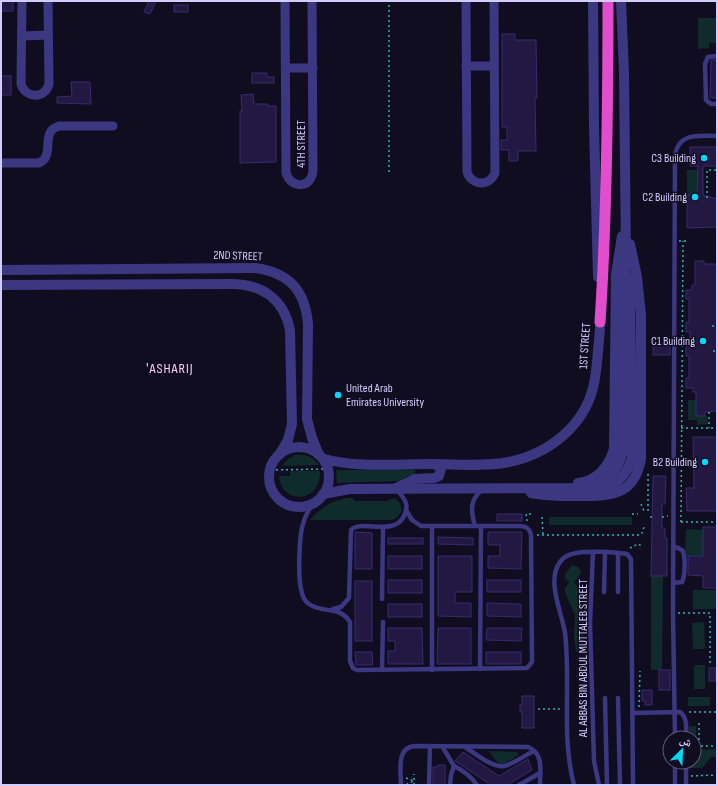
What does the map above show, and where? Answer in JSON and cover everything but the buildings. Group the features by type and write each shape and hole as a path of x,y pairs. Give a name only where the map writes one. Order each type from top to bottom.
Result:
{"highway":[{"path":"600,322 606,208 608,1"}],"street":[{"path":"22,1 21,84 25,91 35,96 46,91 49,84 48,1"},
{"name":"4TH STREET","path":"285,1 286,173 290,181 299,185 308,182 313,175 312,1"},
{"path":"466,1 467,172 472,180 481,184 490,181 495,173 494,1"},
{"name":"1ST STREET","path":"279,455 296,447 309,449 324,461 356,464 493,464 507,462 534,454 556,442 572,427 585,409 590,399 596,376 600,322 594,127 593,1"},
{"path":"324,494 350,489 587,488 595,486 610,477 620,462 624,444 624,302 626,259 624,72 621,1"},
{"path":"22,36 48,35"},
{"path":"466,66 494,66"},
{"path":"286,68 313,68"},
{"path":"1,163 42,162 47,154 50,132 56,127 113,126"},
{"path":"504,489 582,483 598,475 612,456 615,441 616,274 618,253 625,225"},
{"path":"504,489 556,496 609,495 629,485 637,473 641,459 641,316 637,277 625,225"},
{"path":"524,492 599,491 615,483 626,473 630,466 632,450 631,286 626,259"},
{"name":"2ND STREET","path":"1,270 256,268 267,270 281,276 296,288 307,310 308,419 312,438 324,461"},
{"path":"1,285 244,284 254,286 264,291 284,310 290,330 292,424 288,440 270,470 271,485 279,499 289,504 299,506 314,502 324,494 328,485 324,461"},
{"path":"394,489 415,479 436,477 440,474 441,470 434,464"}],"lane":[{"path":"717,56 708,57 705,64 705,98 709,103 717,104"},
{"path":"674,730 672,612 675,155 679,143 689,136 717,136"},
{"path":"480,669 478,526 472,513 472,506 474,499 484,488"},
{"path":"314,502 305,518 301,530 301,590 308,604 344,615 350,622 351,666 358,670 525,669 531,664 531,532 527,527 421,526 416,524 408,516 405,501 394,489"},
{"path":"331,610 341,607 349,598 350,531 356,526 383,527 392,525 400,521 406,510"},
{"path":"382,599 383,527"},
{"path":"432,527 432,670"},
{"path":"673,546 680,548 684,554 684,576 682,582 673,583"},
{"name":"AL ABBAS BIN ABDUL MUTTALEB STREET","path":"573,785 568,753 565,632 556,597 555,575 560,561 568,555 578,552 593,552 590,623 594,760 598,785"},
{"path":"593,552 627,554 631,559 633,785"},
{"path":"604,592 605,552"},
{"path":"618,592 620,553"},
{"path":"382,670 383,622"},
{"path":"605,698 607,785"},
{"path":"618,698 620,785"},
{"path":"632,713 680,712 685,717 686,730"},
{"path":"401,785 402,756 405,750 410,746 524,747 534,750 540,759 540,785"},
{"path":"429,785 430,746"},
{"path":"442,746 454,766 470,776 477,785"},
{"path":"465,746 492,764 500,766 507,765 534,750"},
{"path":"450,785 454,766"},
{"path":"675,770 675,785"},
{"path":"686,770 686,785"},
{"path":"519,785 540,773"}],"path":[{"path":"388,172 389,1"},
{"path":"707,198 707,170 717,170"},
{"path":"674,241 689,241"},
{"path":"683,241 681,522 717,522"},
{"path":"712,326 717,326"},
{"path":"709,412 710,428"},
{"path":"673,428 717,428"},
{"path":"270,470 324,461"},
{"path":"648,474 648,511"},
{"path":"641,504 644,511"},
{"path":"527,527 526,514 531,514"},
{"path":"632,514 638,514"},
{"path":"542,517 542,535"},
{"path":"531,535 640,534 642,533 644,527"},
{"path":"620,553 638,544 640,545 640,549"},
{"path":"672,612 710,613 710,663"},
{"path":"639,712 640,671"},
{"path":"538,709 568,709"},
{"path":"680,712 717,712"},
{"path":"699,723 700,746 717,746"},
{"path":"414,774 414,785"},
{"path":"686,776 717,775"},
{"path":"401,776 414,781"},
{"path":"404,785 414,781"}],"green space":[{"path":"698,18 717,18 717,43 709,43 709,48 698,49"},
{"path":"687,170 698,170 697,195 687,195"},
{"path":"688,400 696,400 696,416 707,416 707,424 697,425 697,420 688,420"},
{"path":"295,455 309,457 319,465 282,466 288,459"},
{"path":"336,470 415,470 415,475 397,481 337,483"},
{"path":"290,471 320,471 319,482 314,490 308,495 301,497 293,496 286,492 281,485 279,476 290,476"},
{"path":"347,498 353,498 355,501 387,501 394,498 400,503 401,510 398,516 392,520 310,520 326,506"},
{"path":"549,517 632,517 632,525 549,525"},
{"path":"686,529 703,530 703,556 685,556"},
{"path":"572,565 578,567 581,571 574,582 579,590 584,606 583,634 581,651 579,653 576,652 574,636 575,615 565,593 565,588 569,582 565,578 565,574"},
{"path":"651,576 663,576 662,670 651,670"},
{"path":"693,590 717,590 717,609 693,609"},
{"path":"704,622 705,649 693,649 692,623"},
{"path":"694,665 705,665 705,689 694,689"},
{"path":"688,697 710,697 710,706 688,706"},
{"path":"689,726 696,726 696,730 689,730"},
{"path":"717,749 717,757 711,757 702,768 702,750"},
{"path":"489,751 517,752 518,755 502,764 496,761"}],"place":[{"name":"C3 Building","path":"704,158"},
{"name":"C2 Building","path":"695,197"},
{"name":"C1 Building","path":"703,341"},
{"name":"United Arab Emirates University","path":"338,395"},
{"name":"B2 Building","path":"705,462"}],"district":[{"name":"'ASHARIJ","path":"170,368"}]}
